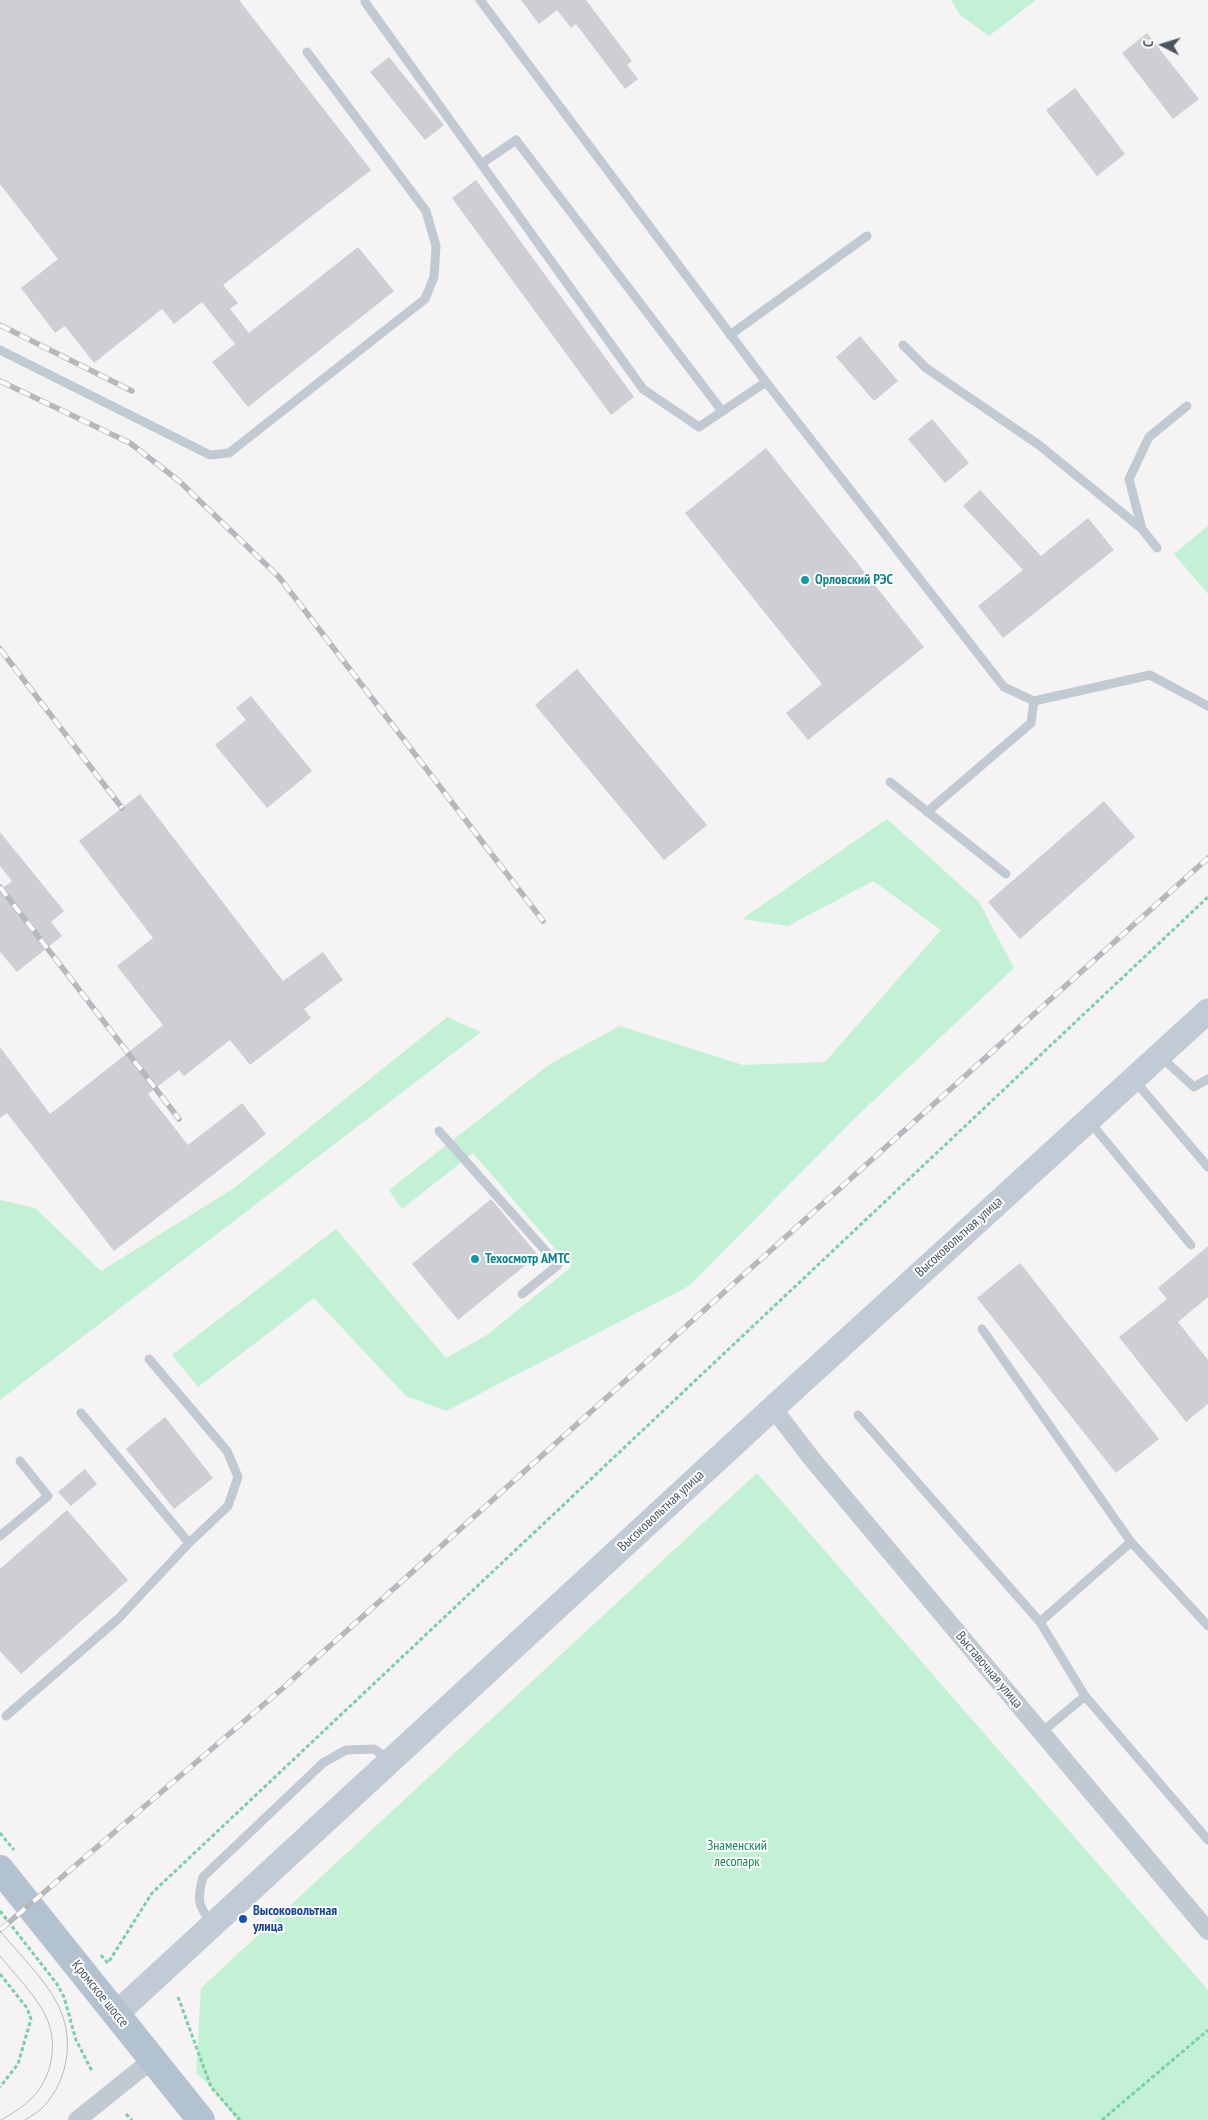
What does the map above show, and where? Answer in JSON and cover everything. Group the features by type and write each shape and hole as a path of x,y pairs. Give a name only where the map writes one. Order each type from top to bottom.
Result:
{"main road":[{"name":"Высоковольтная улица","path":"116,2014 773,1408 1208,1011"},
{"name":"Кромское шоссе","path":"0,1868 201,2120"}],"street":[{"name":"Выставочная улица","path":"773,1408 812,1459 1208,1931"},
{"path":"77,2120 153,2059"}],"lane":[{"path":"480,0 730,335 1004,687 1034,701 1150,675 1208,706"},
{"path":"364,2 643,389 699,427 766,382"},
{"path":"0,350 210,455 229,453 425,299 434,277 436,246 426,211 307,52"},
{"path":"481,164 516,140 722,412"},
{"path":"730,335 866,236"},
{"path":"903,345 926,368 1039,445 1142,529 1157,548"},
{"path":"1142,529 1129,479 1149,437 1187,406"},
{"path":"927,812 1031,723 1034,701"},
{"path":"890,782 1006,874"},
{"path":"1159,1056 1194,1087 1208,1079"},
{"path":"1133,1079 1208,1166"},
{"path":"1088,1120 1191,1245"},
{"path":"439,1130 558,1265 522,1294"},
{"path":"982,1329 1131,1542 1208,1626"},
{"path":"6,1716 118,1619 189,1543 228,1506 238,1477 228,1452 149,1359"},
{"path":"81,1413 189,1543"},
{"path":"858,1415 1040,1622 1086,1696 1208,1840"},
{"path":"0,1536 48,1496 20,1461"},
{"path":"1040,1622 1131,1542"},
{"path":"1042,1732 1086,1696"},
{"path":"214,1924 203,1913 198,1897 203,1878 323,1763 346,1750 374,1749 390,1761"}],"path":[{"path":"108,1963 152,1894 1208,898"},
{"path":"0,1911 57,1984 64,1998 76,2040 92,2071"},
{"path":"0,1974 27,2008 30,2019 18,2064 0,2087"},
{"path":"178,1997 211,2087 240,2120"},
{"path":"1102,2120 1208,2030"},
{"path":"126,2114 132,2120"}],"green space":[{"path":"951,0 1036,0 989,36 960,15"},
{"path":"1208,526 1208,594 1174,554"},
{"path":"887,819 979,902 1014,968 855,1118 689,1286 446,1411 406,1396 314,1298 198,1387 172,1355 336,1229 446,1358 487,1335 571,1267 473,1153 402,1209 389,1190 550,1064 620,1026 743,1065 825,1062 941,930 873,881 788,926 742,919"},
{"path":"447,1017 481,1032 0,1400 0,1200 35,1208 101,1271 234,1188"},
{"name":"Знаменский лесопарк","path":"757,1473 1208,1990 1208,2120 237,2120 211,2087 196,2073 201,1988"}],"building":[{"path":"0,0 239,0 371,170 223,285 238,303 230,309 249,333 358,247 394,291 248,407 212,362 235,344 202,302 174,324 162,309 94,363 65,326 55,333 21,288 58,259 0,184"},
{"path":"521,0 586,0 632,61 627,65 638,79 625,89 576,24 571,28 557,10 539,24"},
{"path":"1147,33 1199,99 1173,119 1122,53"},
{"path":"389,57 444,125 425,140 370,72"},
{"path":"1075,88 1125,154 1097,176 1046,110"},
{"path":"476,180 634,397 611,415 452,198"},
{"path":"860,336 898,381 874,401 836,357"},
{"path":"932,419 969,463 945,483 908,439"},
{"name":"Орловский РЭС","path":"766,448 924,647 808,740 786,713 822,684 685,513"},
{"path":"980,490 1041,556 1088,518 1114,550 1003,638 978,606 1023,570 963,506"},
{"path":"577,669 707,825 664,860 535,705"},
{"path":"251,696 312,771 267,808 215,745 246,720 236,708"},
{"path":"140,794 283,981 323,952 343,980 304,1009 311,1018 250,1065 230,1040 184,1076 179,1070 148,1094 188,1145 242,1103 266,1134 114,1251 7,1113 0,1118 0,1047 50,1114 163,1025 117,966 153,938 79,841"},
{"path":"1104,801 1135,837 1020,939 988,902"},
{"path":"0,832 64,911 51,922 62,936 17,972 0,952 0,890 12,881 0,866"},
{"name":"Техосмотр АМТС","path":"491,1199 538,1255 458,1320 412,1264"},
{"path":"1208,1246 1208,1297 1178,1322 1208,1360 1208,1404 1186,1422 1119,1337 1167,1299 1158,1288"},
{"path":"1020,1263 1159,1439 1116,1473 977,1298"},
{"path":"165,1417 213,1478 174,1509 126,1449"},
{"path":"85,1469 97,1484 71,1506 58,1492"},
{"path":"67,1510 128,1580 21,1674 0,1651 0,1569"}],"tram line":[{"path":"0,1931 52,1994 63,2016 66,2029 67,2057 59,2083 44,2106 25,2120"},
{"path":"0,1956 39,2004 48,2021 52,2044 50,2067 40,2088 26,2104 1,2120"}],"railway":[{"path":"0,325 132,391"},
{"path":"0,381 130,443 179,481 279,577 543,921"},
{"path":"0,649 122,808"},
{"path":"0,1930 283,1688 1208,858"},
{"path":"0,887 179,1119"}],"place":[{"name":"Орловский РЭС","path":"805,580"},
{"name":"Техосмотр АМТС","path":"475,1259"},
{"name":"Высоковольтная улица","path":"243,1919"}]}
